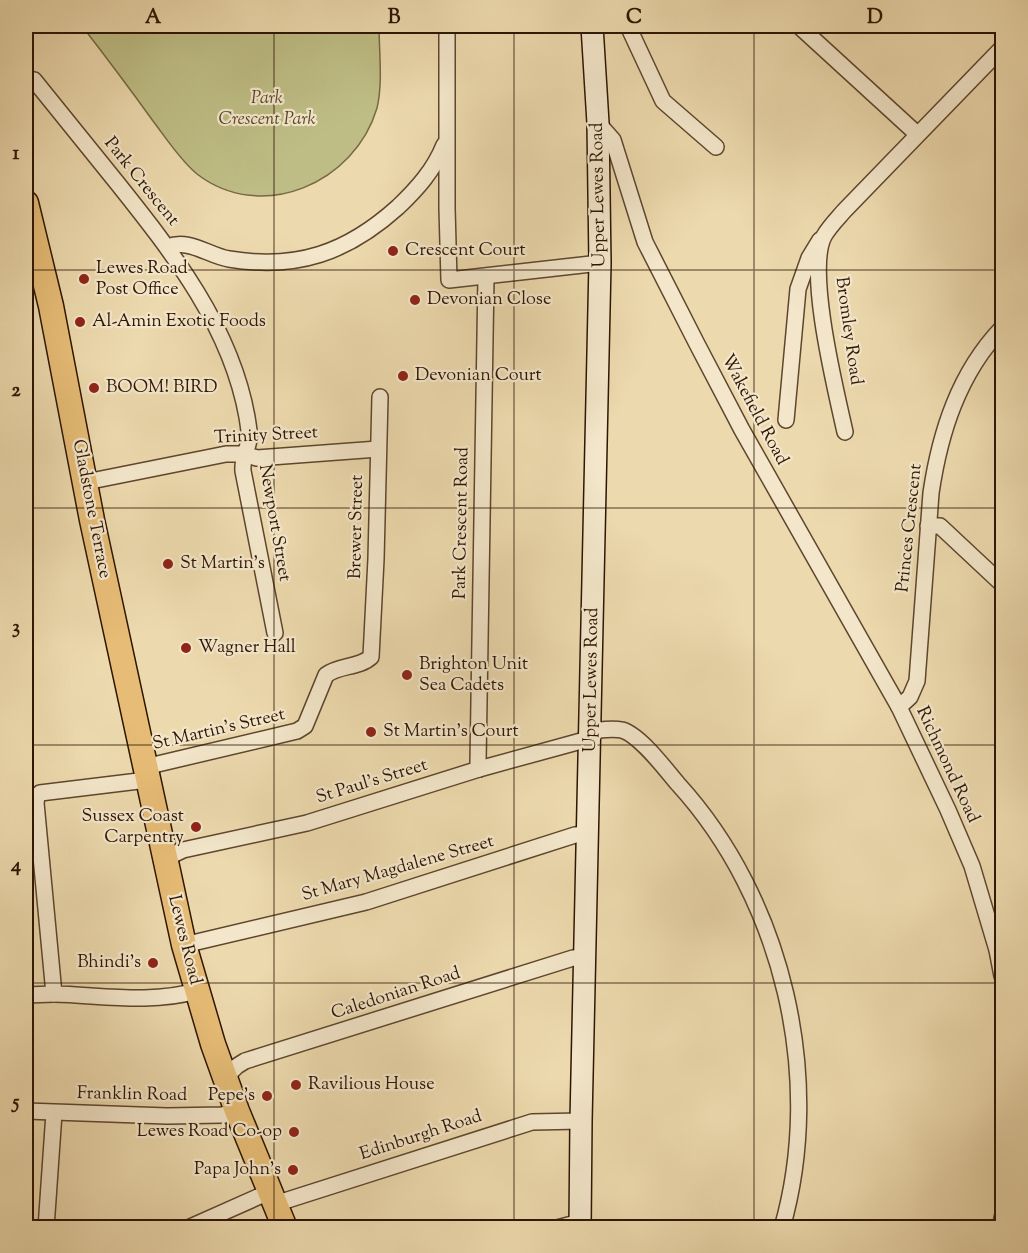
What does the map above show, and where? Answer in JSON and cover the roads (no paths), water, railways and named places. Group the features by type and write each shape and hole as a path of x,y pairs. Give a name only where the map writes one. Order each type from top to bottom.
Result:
{"main road":[{"name":"Gladstone Terrace","path":"26,203 50,300 118,643"},
{"name":"Lewes Road","path":"118,643 152,770 164,859 196,991 237,1111 285,1227"}],"street":[{"name":"Park Crescent","path":"26,79 34,80 168,247 180,243 224,258 263,263 292,261 319,256 352,242 383,220 430,172 446,140 447,26"},
{"name":"Upper Lewes Road","path":"580,1225 580,1121 591,736 600,263 598,123 592,26"},
{"path":"628,26 663,101 716,147"},
{"path":"799,26 917,134"},
{"name":"Bromley Road","path":"786,420 798,289 809,258 844,211 1002,48"},
{"name":"Wakefield Road","path":"598,123 613,140 645,242 702,353 742,430 899,707"},
{"path":"446,140 449,280 600,263"},
{"name":"Bromley Road","path":"824,236 819,262 822,314 845,432"},
{"name":"Newport Street","path":"168,247 213,319 233,364 242,393 249,436 243,454 243,471 275,633"},
{"name":"Park Crescent Road","path":"479,769 477,762 486,277"},
{"name":"Princes Crescent","path":"899,707 910,697 917,681 928,526 935,467 953,405 970,370 1002,330"},
{"name":"Brewer Street","path":"371,657 380,398"},
{"name":"Trinity Street","path":"86,482 226,454 243,454 257,458 378,449"},
{"path":"928,526 940,526 1002,584"},
{"name":"St Martin's Street","path":"54,994 36,803 40,793 152,770 297,731 305,726 326,675 366,661 371,657"},
{"name":"Richmond Road","path":"899,707 972,866 997,950 1002,976"},
{"name":"St Paul's Street","path":"164,859 183,850 307,823 479,769 581,741 612,729 627,732 653,756 704,816 730,855 765,929 786,998 798,1088 799,1121 796,1158 782,1227"},
{"name":"St Mary Magdalene Street","path":"184,945 366,903 576,835 587,834"},
{"name":"Caledonian Road","path":"225,1078 245,1061 573,958 585,957"},
{"path":"26,995 157,998 196,991"},
{"name":"Franklin Road","path":"26,1111 222,1115 237,1111"},
{"path":"46,1227 54,1113"},
{"name":"Edinburgh Road","path":"188,1227 272,1198 532,1122 580,1121"},
{"path":"1001,1227 1002,1218"},
{"path":"557,1227 580,1225"}],"place":[{"name":"Crescent Court","path":"393,251"},
{"name":"Lewes Road Post Office","path":"84,279"},
{"name":"Devonian Close","path":"415,300"},
{"name":"Al-Amin Exotic Foods","path":"80,322"},
{"name":"Devonian Court","path":"403,376"},
{"name":"BOOM! BIRD","path":"94,388"},
{"name":"St Martin's","path":"168,564"},
{"name":"Wagner Hall","path":"186,648"},
{"name":"Brighton Unit Sea Cadets","path":"407,675"},
{"name":"St Martin's Court","path":"371,732"},
{"name":"Sussex Coast Carpentry","path":"196,827"},
{"name":"Bhindi's","path":"153,963"},
{"name":"Ravilious House","path":"296,1085"},
{"name":"Pepe's","path":"267,1096"},
{"name":"Lewes Road Co-op","path":"294,1132"},
{"name":"Papa John's","path":"293,1170"}],"park label":[{"name":"Park Crescent Park","path":"267,109"}]}
